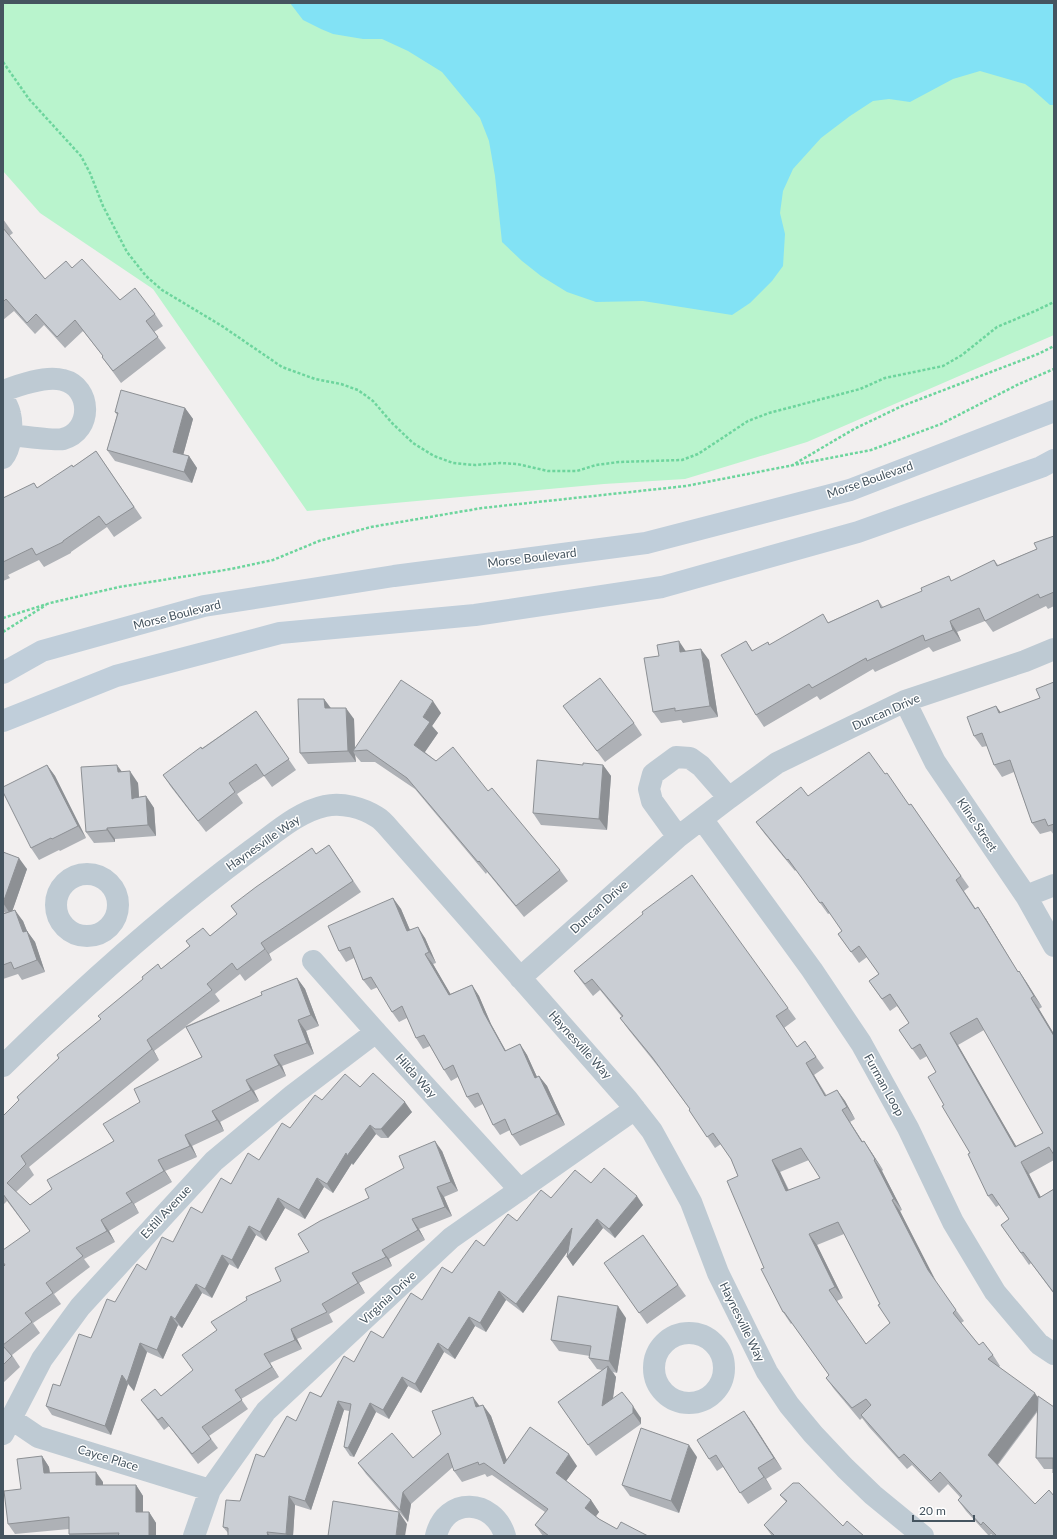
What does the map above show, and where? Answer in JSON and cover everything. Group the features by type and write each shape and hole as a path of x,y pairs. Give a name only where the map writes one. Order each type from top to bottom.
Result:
{"main road":[{"name":"Morse Boulevard","path":"3,673 42,652 204,606 394,576 646,543 850,490 1054,411"},
{"path":"3,721 116,676 280,633 475,615 662,587 858,532 1041,467 1054,460"}],"street":[{"path":"3,391 27,382 62,379 71,383 81,393 86,406 82,426 63,440 11,435"},
{"path":"3,397 11,415 11,435 7,453 3,458"},
{"name":"Duncan Drive","path":"520,978 678,837 728,798 777,763 905,701 1025,661 1054,649"},
{"name":"Kline Street","path":"905,701 935,762 1026,896 1054,946"},
{"path":"678,837 652,801 648,789 653,774 676,757 690,758 701,766 728,798"},
{"name":"Haynesville Way","path":"3,1066 85,986 215,878 288,823 308,812 325,806 342,805 363,811 378,818 394,834 635,1109 652,1131 691,1202 718,1273 750,1338 767,1372 789,1405 844,1468 873,1495 923,1536"},
{"name":"Furman Loop","path":"702,819 807,964 861,1043 908,1128 953,1222 995,1292 1039,1344 1054,1354"},
{"path":"1026,896 1054,885"},
{"path":"107,929 125,952"},
{"name":"Hilda Way","path":"314,961 376,1032 520,1190"},
{"name":"Estill Avenue","path":"7,1426 42,1359 80,1306 214,1161 293,1095 376,1032"},
{"name":"Virginia Drive","path":"194,1536 210,1490 266,1411 451,1238 635,1109"},
{"path":"720,1352 750,1338"},
{"name":"Cayce Place","path":"7,1426 210,1490"},
{"path":"436,1536 438,1527 449,1513 464,1507 475,1506 494,1516 501,1525 505,1536"}],"path":[{"path":"3,62 29,99 81,156 90,173 103,206 127,252 146,276 162,290 222,326 282,366 315,379 341,384 358,390 374,401 412,443 434,456 453,463 475,465 500,463 517,464 548,471 577,471 596,465 619,462 682,460 698,454 748,421 769,413 860,389 885,378 943,366 962,355 998,327 1054,302"},
{"path":"789,467 854,429 902,406 1038,354 1054,346"},
{"path":"3,618 50,603 119,587 231,569 266,561 319,541 370,527 482,508 686,486 871,450 941,424 1019,384 1054,369"},
{"path":"3,632 50,603"}],"green space":[{"path":"3,3 1054,3 1054,335 807,442 685,479 604,484 307,511 153,289 40,213 3,171"}],"water":[{"path":"290,3 1054,3 1054,105 1050,105 1025,84 980,71 953,79 910,102 889,99 873,101 821,138 793,169 783,191 780,213 785,234 783,266 772,281 750,303 732,315 643,301 596,302 567,292 541,276 502,242 495,176 489,141 480,118 442,72 408,51 382,39 363,39 333,34 321,29 303,20"}],"building":[{"path":"3,228 45,279 66,261 72,268 82,259 120,300 135,288 155,314 146,321 158,337 113,371 75,320 57,337 36,314 27,323 6,299 3,302"},
{"path":"121,390 185,408 173,452 189,456 184,472 107,450 118,413 115,412"},
{"path":"96,451 134,507 106,525 99,516 63,542 36,555 32,548 3,562 3,498 34,483 37,488 72,465 73,467"},
{"path":"1054,536 1054,592 1040,598 1038,594 985,621 979,608 950,621 953,630 925,641 923,635 867,661 866,658 812,688 809,684 756,715 721,655 746,641 752,651 768,642 769,645 823,614 828,623 878,600 881,608 922,591 921,588 949,576 951,581 994,560 997,566 1037,549 1034,543"},
{"path":"679,641 680,652 701,649 710,706 675,711 675,708 653,712 644,658 659,656 657,645"},
{"path":"600,678 634,723 597,751 563,706"},
{"path":"401,680 433,701 423,717 430,722 414,745 436,761 453,747 488,791 492,788 560,870 516,906 407,778 367,750 353,751"},
{"path":"1054,682 1054,824 1048,826 1045,819 1032,823 1010,760 994,765 982,733 974,736 967,717 996,706 999,713 1040,698 1036,689"},
{"path":"298,699 324,699 325,708 346,708 348,751 300,753"},
{"path":"256,711 289,759 264,776 256,764 229,783 235,792 198,821 163,775 201,747 202,749"},
{"path":"869,752 885,774 887,773 909,805 911,804 961,876 956,880 975,909 978,907 1018,972 1019,971 1034,996 1031,998 1054,1036 1054,1155 1049,1147 1021,1162 1039,1198 1054,1189 1054,1293 1023,1252 1021,1253 1001,1225 1009,1219 992,1194 988,1196 968,1154 970,1153 942,1106 944,1105 928,1077 936,1072 920,1044 912,1049 899,1030 909,1023 890,994 882,999 869,981 879,974 859,946 851,952 838,934 842,931 822,902 820,903 788,859 787,860 756,822 801,787 808,796","holes":["977,1018 1043,1133 1015,1147 950,1033"]},
{"path":"537,760 583,765 583,763 603,765 599,819 533,813"},
{"path":"47,765 78,826 31,848 3,792 3,787"},
{"path":"117,765 118,772 130,771 132,799 146,796 148,825 107,828 107,830 86,832 81,767"},
{"path":"329,845 353,881 261,943 265,949 237,970 232,963 207,984 212,990 147,1040 152,1049 21,1156 26,1164 7,1183 30,1205 52,1189 47,1180 114,1141 103,1124 140,1102 134,1089 202,1057 186,1027 262,995 261,992 297,978 311,1015 298,1020 307,1043 274,1055 279,1065 246,1080 251,1090 212,1111 217,1120 185,1135 190,1146 158,1160 164,1171 126,1193 132,1202 101,1220 107,1231 76,1248 83,1256 46,1283 53,1293 25,1313 32,1322 3,1345 3,1267 5,1265 3,1262 3,1250 30,1231 3,1194 3,1116 19,1100 17,1097 59,1058 57,1055 101,1019 98,1016 143,979 142,977 158,964 161,969 190,946 186,941 203,928 210,936 237,914 231,906 256,887 312,848 316,854"},
{"path":"3,852 19,858 3,903"},
{"path":"692,875 788,1008 776,1016 797,1047 805,1041 816,1057 806,1063 825,1096 837,1090 847,1107 842,1110 862,1142 864,1141 875,1159 874,1160 894,1199 892,1200 928,1270 956,1310 953,1313 979,1345 983,1342 993,1355 988,1359 1035,1393 988,1455 1035,1504 1049,1490 1054,1496 1054,1536 997,1536 983,1522 981,1525 958,1500 962,1496 940,1472 931,1481 904,1454 899,1458 861,1415 871,1405 866,1399 852,1408 826,1378 829,1375 783,1312 761,1269 764,1268 727,1181 738,1176 731,1159 713,1133 707,1137 689,1110 690,1109 652,1057 620,1018 623,1016 592,979 585,984 574,971 643,914 642,912","holes":["801,1148 820,1178 786,1191 772,1160","838,1222 880,1304 878,1305 890,1323 866,1344 829,1290 835,1287 809,1234"]},
{"path":"393,898 407,931 418,927 429,952 425,954 449,995 472,985 484,1013 505,1051 520,1044 535,1078 539,1076 557,1114 512,1135 505,1119 493,1125 478,1093 467,1097 453,1065 444,1070 424,1035 416,1038 402,1006 392,1012 371,977 363,980 350,947 339,951 328,926"},
{"path":"15,910 23,932 27,931 37,960 14,969 11,962 3,965 3,914"},
{"path":"373,1073 405,1102 381,1129 375,1129 370,1125 347,1156 346,1153 327,1184 317,1178 299,1210 278,1198 260,1232 249,1226 232,1260 222,1255 205,1289 196,1284 175,1319 171,1316 157,1350 140,1343 127,1382 122,1375 105,1426 46,1406 53,1384 60,1386 79,1334 91,1338 107,1299 115,1302 137,1264 146,1270 162,1237 173,1242 191,1207 202,1213 221,1178 231,1184 248,1153 259,1160 282,1123 290,1128 315,1095 322,1100 345,1074 360,1087"},
{"path":"435,1141 451,1182 437,1187 445,1207 412,1219 418,1230 382,1250 386,1257 352,1273 358,1283 322,1304 327,1312 291,1329 295,1340 264,1354 272,1367 235,1390 242,1400 202,1427 211,1439 192,1454 162,1417 158,1420 141,1400 155,1389 161,1396 193,1370 182,1355 217,1330 211,1322 247,1300 246,1297 281,1281 275,1268 309,1252 298,1234 320,1221 369,1198 365,1189 404,1168 399,1156"},
{"path":"604,1168 637,1196 609,1229 597,1219 567,1257 572,1228 516,1304 499,1291 480,1323 469,1317 448,1350 438,1343 415,1384 402,1377 383,1410 370,1403 348,1448 344,1447 351,1404 338,1401 305,1501 289,1496 286,1534 267,1532 268,1536 228,1536 228,1528 223,1527 226,1500 240,1501 256,1454 264,1457 287,1416 296,1421 310,1392 321,1397 344,1356 354,1362 371,1331 383,1338 411,1293 422,1300 442,1267 452,1273 476,1240 484,1246 508,1214 517,1221 541,1190 551,1198 575,1170 591,1183"},
{"path":"643,1235 678,1285 639,1313 604,1263"},
{"path":"558,1296 618,1306 609,1361 589,1358 591,1346 551,1340"},
{"path":"3,1346 12,1356 3,1365"},
{"path":"608,1366 602,1406 622,1392 633,1406 633,1413 588,1445 558,1402"},
{"path":"1038,1396 1054,1407 1054,1473 1053,1458 1036,1458"},
{"path":"473,1397 476,1407 483,1405 504,1464 530,1427 569,1454 556,1473 591,1500 585,1508 599,1519 617,1529 621,1522 648,1536 549,1536 535,1525 548,1509 484,1463 479,1465 478,1462 454,1471 448,1453 403,1492 400,1510 358,1463 392,1433 413,1458 441,1434 432,1411"},
{"path":"744,1411 774,1458 758,1468 764,1477 740,1493 716,1455 709,1459 697,1440"},
{"path":"641,1428 689,1445 671,1501 622,1485"},
{"path":"42,1456 44,1473 96,1472 96,1485 136,1485 136,1512 149,1512 149,1536 118,1536 119,1533 69,1534 69,1517 8,1524 4,1491 21,1489 17,1459"},
{"path":"793,1483 799,1483 843,1526 847,1521 864,1536 775,1536 764,1525 787,1501 780,1495"},
{"path":"333,1501 399,1512 396,1536 328,1536"}]}
